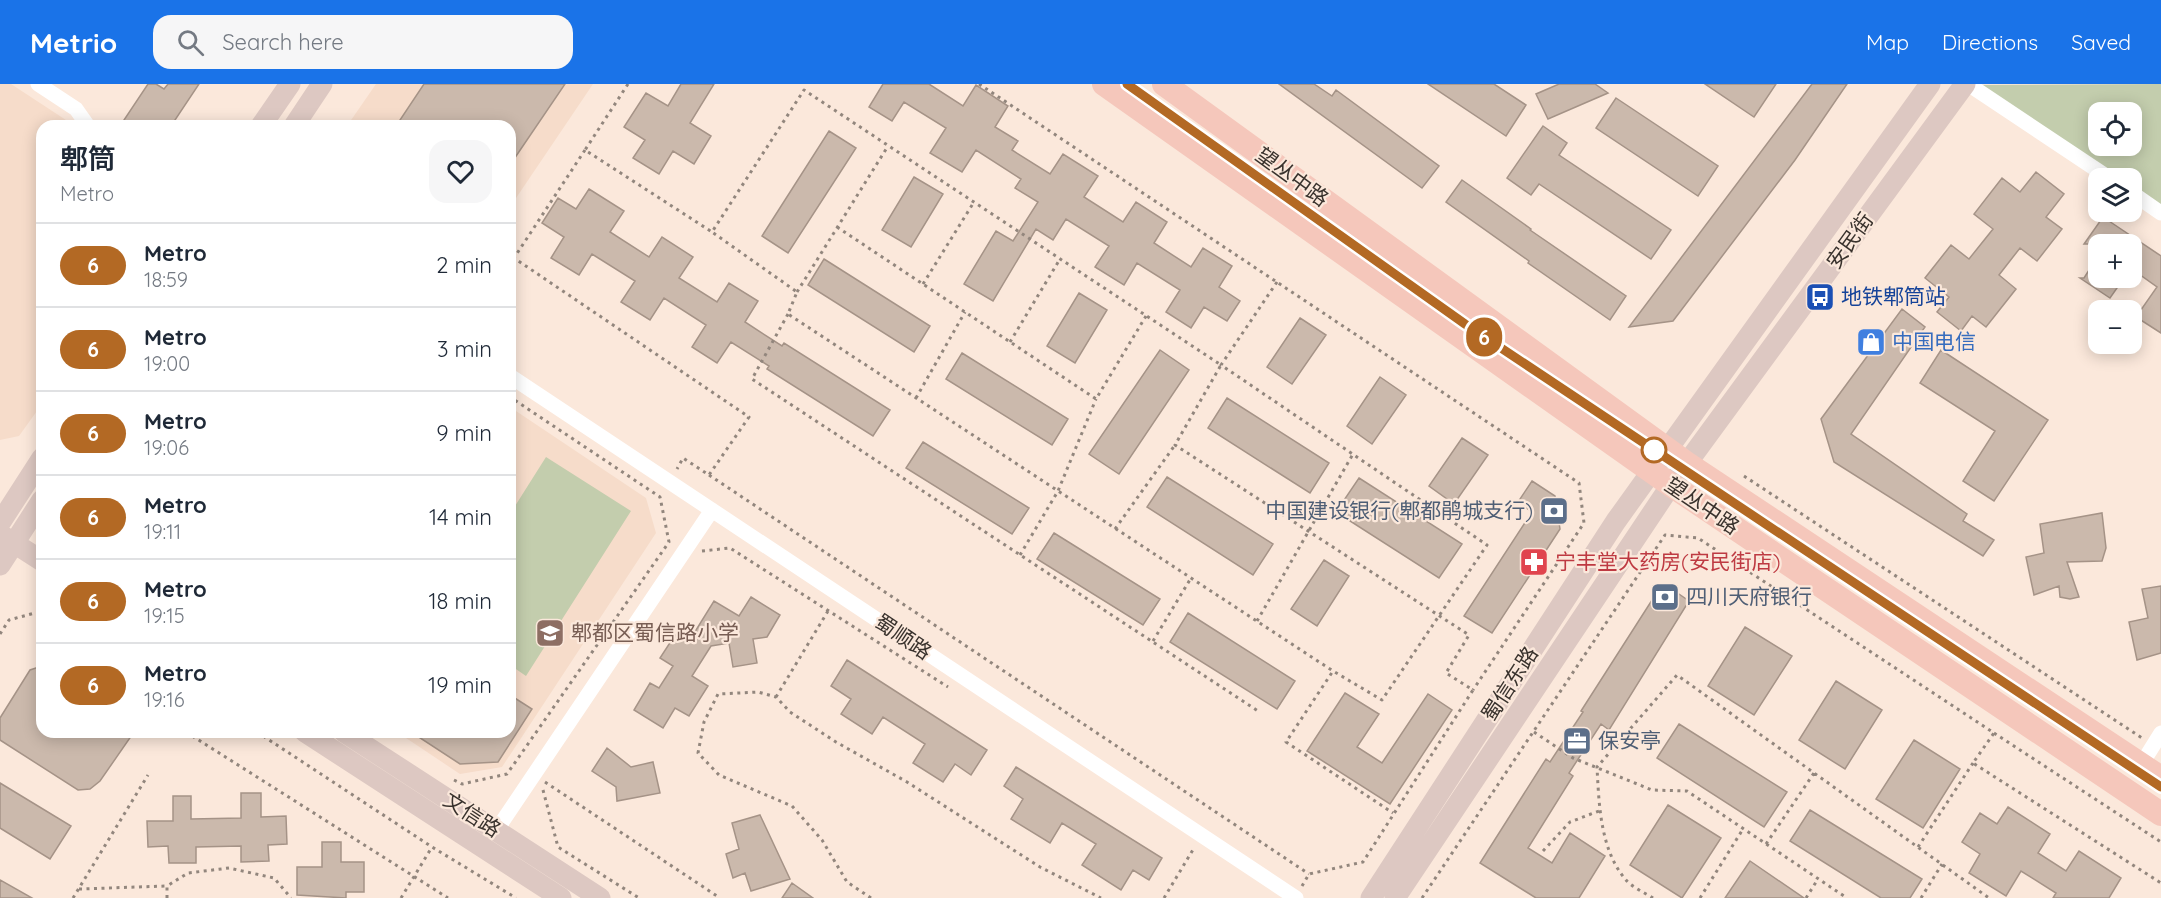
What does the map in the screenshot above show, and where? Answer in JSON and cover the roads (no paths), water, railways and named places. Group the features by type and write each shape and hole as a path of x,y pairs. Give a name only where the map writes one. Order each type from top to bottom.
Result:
{"main road":[{"path":"265,120 290,84"},
{"path":"298,120 322,84"},
{"name":"望丛中路","path":"1104,84 1651,472 2161,814"},
{"name":"望丛中路","path":"1164,84 1676,457 2161,778"},
{"name":"安民街","path":"1671,485 1676,457 1930,84"},
{"name":"安民街","path":"1651,472 1676,457 1966,84"},
{"path":"35,527 3,513 36,466"},
{"name":"蜀信东路","path":"1371,898 1616,521 1651,472"},
{"name":"蜀信东路","path":"1395,898 1671,485"},
{"path":"7,538 35,527"},
{"path":"7,538 36,557"},
{"path":"0,565 7,538"},
{"path":"314,738 561,898"},
{"name":"文信路","path":"353,738 600,898"}],"street":[{"path":"38,84 76,109 84,120"},
{"path":"1966,84 2094,168"},
{"path":"2142,200 2161,213"},
{"name":"蜀顺路","path":"516,380 1296,898"},
{"path":"496,831 712,510"},
{"path":"2141,765 2161,733"}],"metro line":[{"name":"6","path":"1127,84 1465,324 2161,787"}],"place":[{"name":"地铁郫筒站","path":"1820,297"},
{"name":"中国电信","path":"1871,342"},
{"name":"中国建设银行(郫都鹃城支行)","path":"1554,511"},
{"name":"宁丰堂大药房(安民街店)","path":"1534,562"},
{"name":"四川天府银行","path":"1665,597"},
{"name":"郫都区蜀信路小学","path":"550,633"},
{"name":"保安亭","path":"1577,741"}]}
